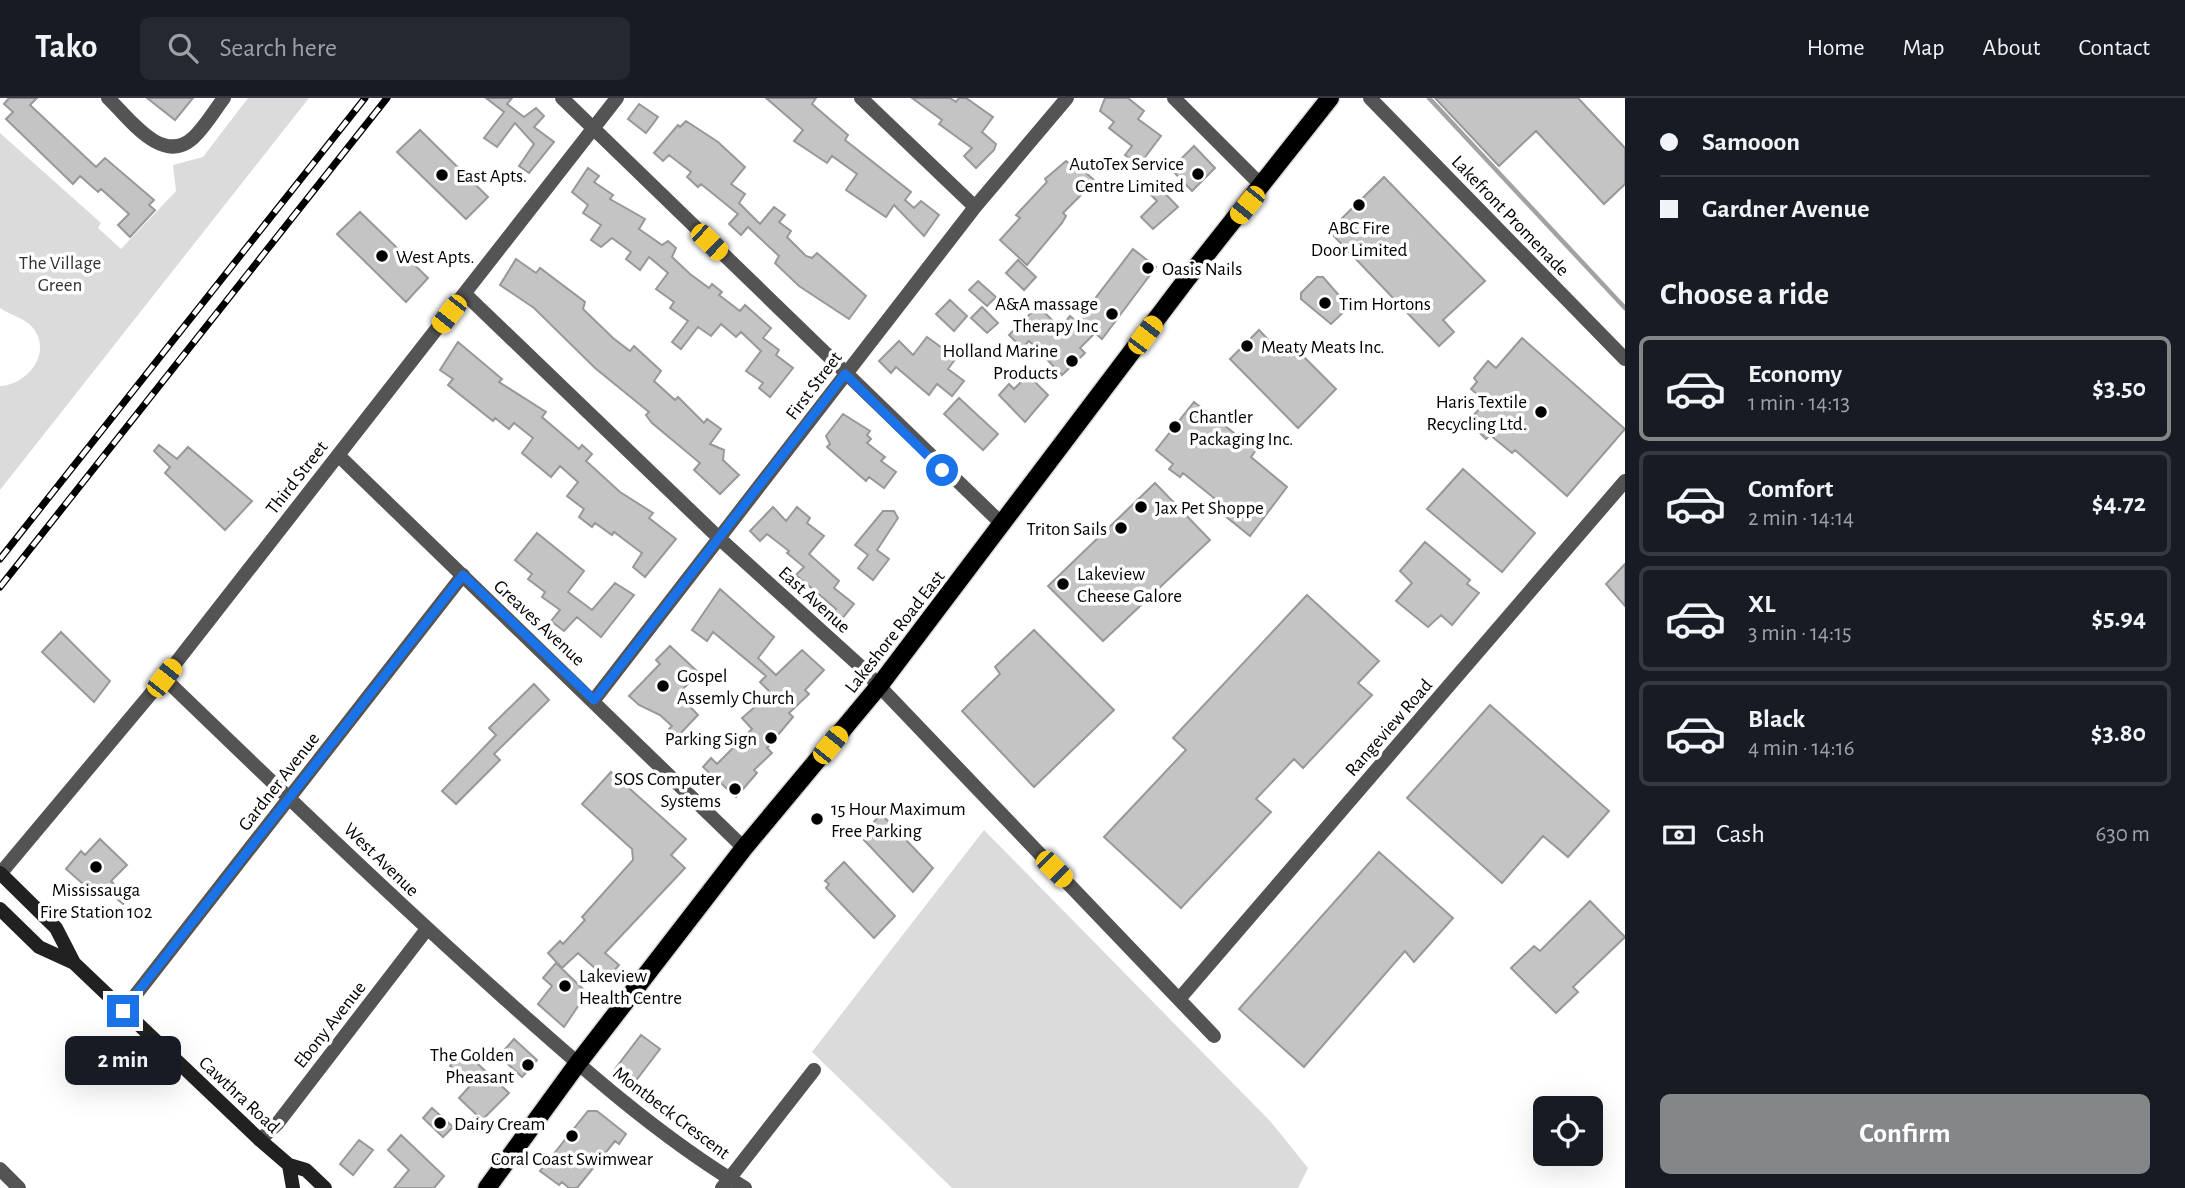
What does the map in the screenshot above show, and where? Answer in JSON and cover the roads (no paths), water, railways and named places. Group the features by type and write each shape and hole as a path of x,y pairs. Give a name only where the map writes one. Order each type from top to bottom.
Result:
{"main road":[{"name":"Lakeshore Road East","path":"487,1188 578,1063 744,848 879,686 1186,280 1331,98"},
{"name":"Cawthra Road","path":"0,874 56,928 74,963 123,1011 289,1166 306,1170 325,1188"},
{"name":"Cawthra Road","path":"0,909 39,947 74,963"},
{"path":"289,1166 293,1188"}],"street":[{"path":"108,98 151,140 165,147 183,145 194,137 224,98"},
{"path":"562,98 1003,525"},
{"name":"Third Street","path":"0,874 164,678 617,98"},
{"path":"860,98 975,207"},
{"name":"First Street","path":"594,700 975,207 1067,98"},
{"path":"1174,98 1262,186"},
{"name":"Lakefront Promenade","path":"1370,98 1625,359"},
{"name":"East Avenue","path":"465,294 720,540 879,686 1214,1036"},
{"name":"Greaves Avenue","path":"338,455 744,848"},
{"name":"Rangeview Road","path":"1180,998 1625,481"},
{"name":"Gardner Avenue","path":"123,1011 463,575"},
{"name":"West Avenue","path":"164,678 427,929 578,1063"},
{"name":"Ebony Avenue","path":"260,1140 277,1124 427,929"},
{"name":"Montbeck Crescent","path":"578,1063 726,1183 746,1188"},
{"path":"726,1183 814,1070"},
{"path":"0,1170 19,1188"}],"waterway":[{"path":"1429,98 1625,308"}],"railway":[{"path":"0,559 365,98"},
{"path":"0,587 387,98"}],"place":[{"name":"AutoTex Service Centre Limited","path":"1198,174"},
{"name":"East Apts.","path":"442,175"},
{"name":"ABC Fire Door Limited","path":"1359,205"},
{"name":"West Apts.","path":"382,256"},
{"name":"Oasis Nails","path":"1148,268"},
{"name":"Tim Hortons","path":"1325,303"},
{"name":"A&A massage Therapy Inc","path":"1112,314"},
{"name":"Meaty Meats Inc.","path":"1247,346"},
{"name":"Holland Marine Products","path":"1072,361"},
{"name":"Haris Textile Recycling Ltd.","path":"1541,412"},
{"name":"Chantler Packaging Inc.","path":"1175,427"},
{"name":"Jax Pet Shoppe","path":"1141,507"},
{"name":"Triton Sails","path":"1121,528"},
{"name":"Lakeview Cheese Galore","path":"1063,584"},
{"name":"Gospel Assemly Church","path":"663,686"},
{"name":"Parking Sign","path":"771,738"},
{"name":"SOS Computer Systems","path":"735,789"},
{"name":"15 Hour Maximum Free Parking","path":"817,819"},
{"name":"Mississauga Fire Station 102","path":"96,867"},
{"name":"Lakeview Health Centre","path":"565,986"},
{"name":"The Golden Pheasant","path":"528,1065"},
{"name":"Dairy Cream","path":"440,1123"},
{"name":"Coral Coast Swimwear","path":"572,1136"}],"park label":[{"name":"The Village Green","path":"60,273"}]}
